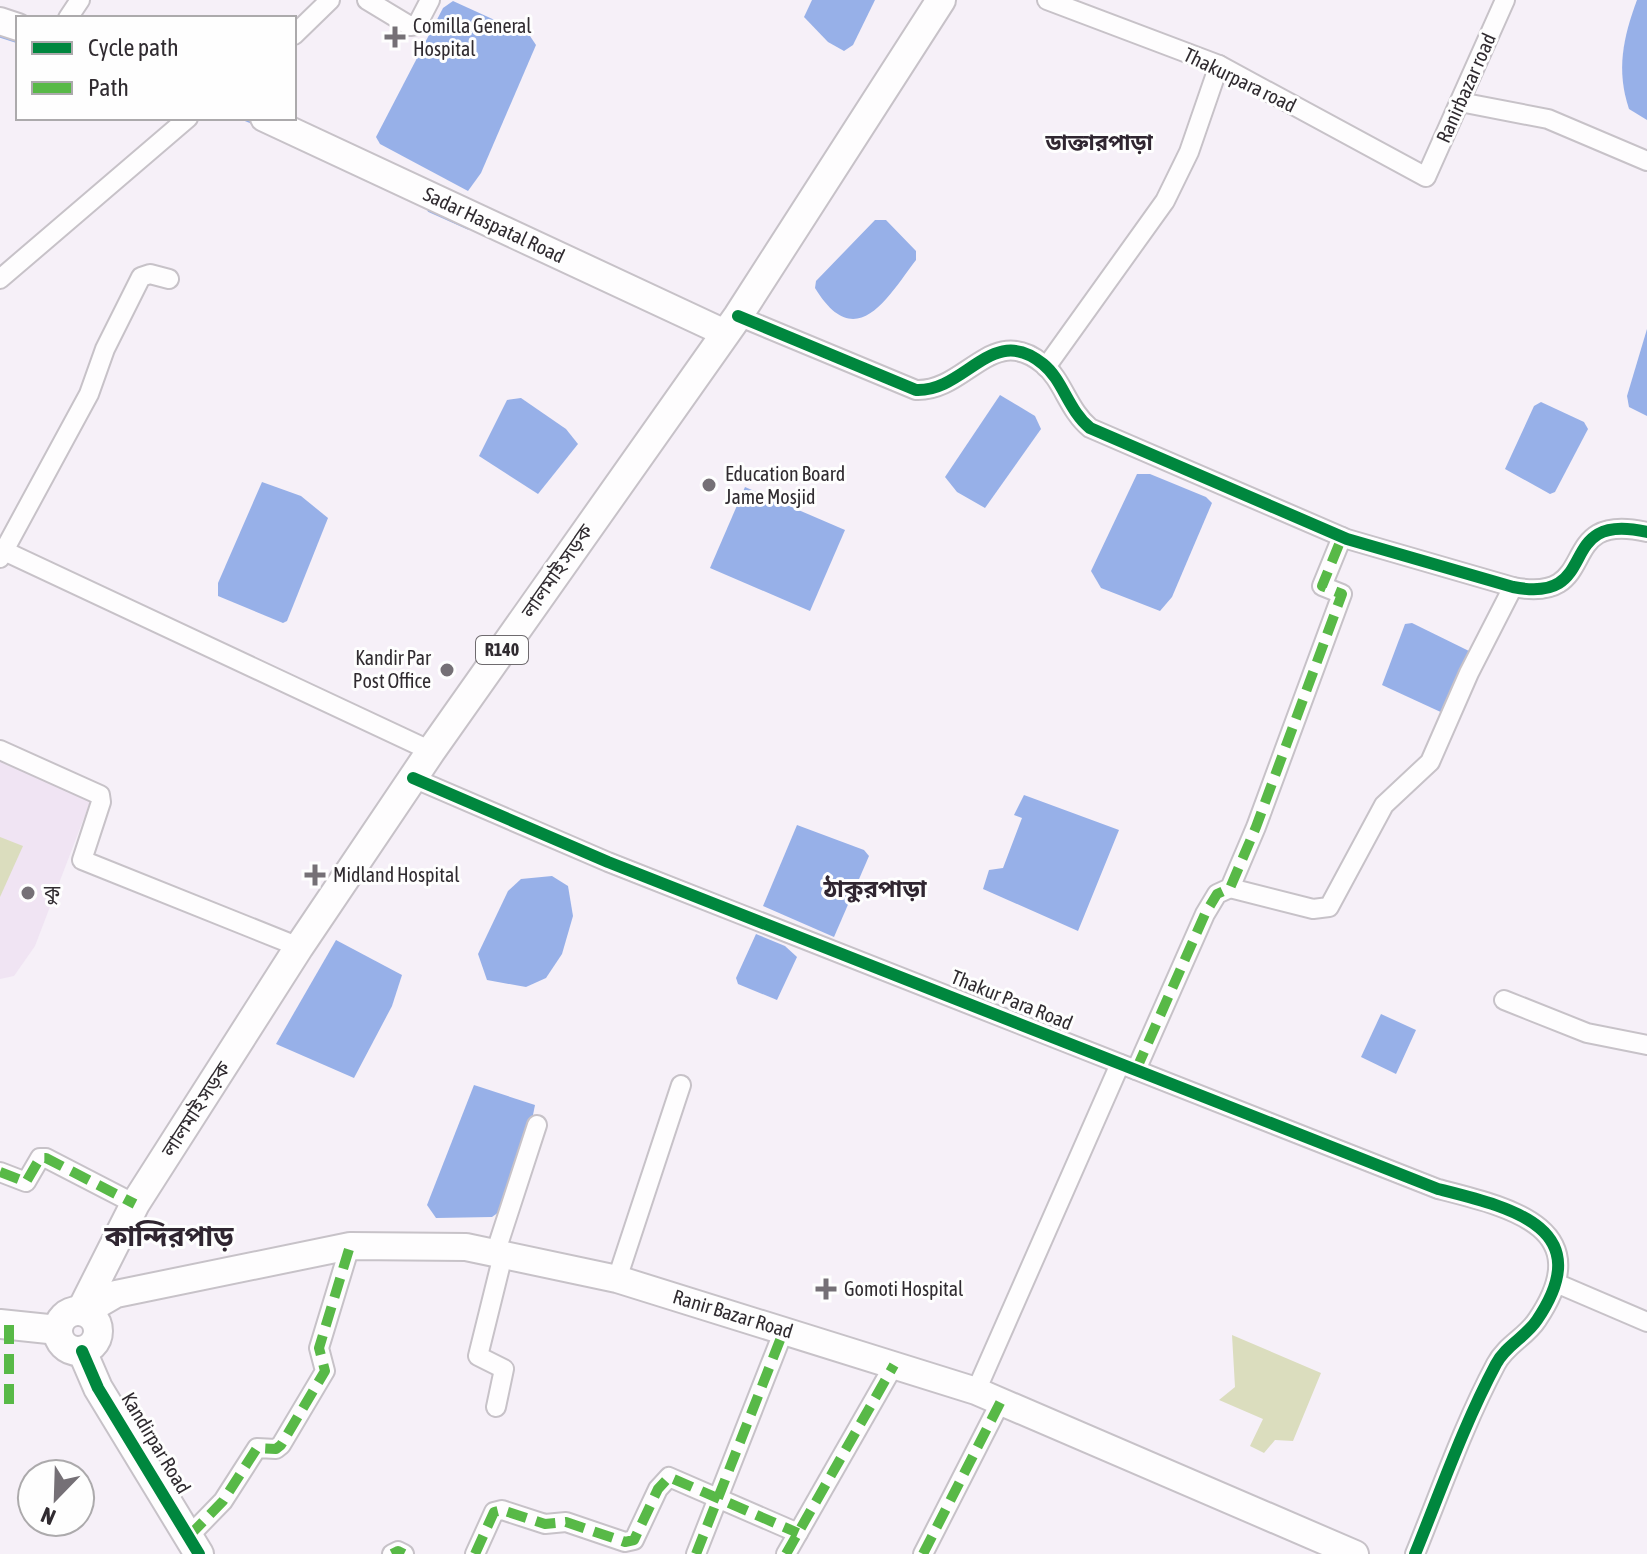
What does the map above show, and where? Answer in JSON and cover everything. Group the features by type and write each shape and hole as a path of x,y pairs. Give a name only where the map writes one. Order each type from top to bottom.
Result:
{"main road":[{"name":"লালমাই সড়ক","path":"83,1311 135,1204 299,947 431,751 731,325 941,0"},
{"name":"Sadar Haspatal Road","path":"269,120 731,325"},
{"name":"Ranir Bazar Road","path":"83,1311 116,1294 350,1246 466,1247 617,1279 976,1391 1355,1554"},
{"path":"83,1311 95,1320 99,1332 94,1344 82,1351 63,1346 58,1330 65,1315 83,1311"},
{"path":"0,1324 58,1330"},
{"name":"Kandirpar Road","path":"82,1351 98,1388 194,1545"}],"street":[{"path":"296,33 330,0"},
{"path":"367,0 410,26 417,25 430,0"},
{"name":"Thakurpara road","path":"1047,0 1219,65 1426,177"},
{"name":"Ranirbazar road","path":"1426,177 1505,0"},
{"path":"1046,367 1165,201 1189,152 1219,65"},
{"path":"1460,102 1548,119 1647,161"},
{"path":"0,279 186,120"},
{"path":"169,279 150,274 141,277 105,349 89,394 1,553 431,751"},
{"path":"731,325 916,390 944,386 986,357 1005,350 1025,351 1046,367 1076,416 1090,428 1342,537 1513,587 1532,591 1550,588 1568,579 1592,536 1600,530 1614,527 1647,532"},
{"path":"1230,888 1256,827 1342,594 1322,586 1342,537"},
{"path":"976,1391 1128,1067 1217,894 1230,888 1313,909 1329,907 1384,805 1430,762 1469,673 1513,587"},
{"path":"0,750 100,795 101,802 82,860 299,947"},
{"name":"Thakur Para Road","path":"413,778 608,862 1438,1189 1501,1205 1528,1217 1550,1235 1558,1257 1556,1283"},
{"path":"1504,1000 1587,1033 1647,1045"},
{"path":"617,1279 681,1085"},
{"path":"496,1407 504,1369 478,1356 499,1254 537,1125"},
{"path":"0,1172 26,1182 40,1158 46,1158 135,1204"},
{"path":"194,1545 257,1448 276,1449 281,1445 325,1371 326,1365 319,1348 350,1246"},
{"path":"1415,1554 1502,1352 1537,1321 1556,1283 1647,1322"},
{"path":"696,1554 784,1330"},
{"path":"786,1554 894,1365"},
{"path":"923,1554 1001,1401"},
{"path":"475,1554 494,1512 502,1510 545,1524 566,1522 625,1542 634,1540 658,1489 669,1477 717,1495 798,1533"},
{"path":"392,1554 398,1551 404,1554"}],"shaded area":[{"name":"কু","path":"0,758 92,797 35,946 14,976 0,979"}],"green space":[{"path":"0,837 23,846 0,897"},
{"path":"1232,1335 1321,1373 1293,1441 1275,1440 1264,1453 1250,1446 1263,1419 1219,1400 1235,1387"}],"water":[{"path":"812,0 875,0 853,45 844,51 828,42 804,17"},
{"path":"1637,0 1647,0 1647,120 1629,109 1623,81 1625,41"},
{"path":"453,1 530,36 536,45 481,173 468,191 380,144 376,137 443,8"},
{"path":"875,220 886,220 916,251 916,260 894,290 870,313 857,319 844,317 830,308 815,288 816,281"},
{"path":"1647,329 1647,416 1629,407 1627,396"},
{"path":"1000,395 1035,416 1041,429 985,508 957,492 945,477"},
{"path":"521,398 566,429 578,444 538,494 479,456 507,400"},
{"path":"1541,402 1584,422 1588,429 1555,492 1550,494 1505,469 1534,406"},
{"path":"1137,474 1150,474 1206,497 1212,503 1172,597 1160,611 1101,588 1091,571"},
{"path":"262,482 301,496 328,518 287,621 283,623 218,596 218,583"},
{"path":"745,487 845,530 810,611 710,568"},
{"path":"1412,623 1469,651 1445,714 1382,685 1405,624"},
{"path":"1024,795 1119,830 1078,931 983,889 989,870 1003,868 1022,818 1014,815"},
{"path":"797,825 864,850 869,856 834,937 763,906"},
{"path":"552,876 568,886 573,916 562,954 546,978 526,987 487,980 478,954 508,891 521,879"},
{"path":"756,934 785,946 797,957 777,1000 738,984 736,978"},
{"path":"336,940 402,975 392,1006 354,1078 276,1044"},
{"path":"1381,1014 1416,1030 1396,1074 1361,1057"},
{"path":"474,1085 535,1105 532,1120 499,1212 492,1217 436,1218 427,1205"}],"waterway":[{"path":"0,35 16,40"},
{"path":"249,120 256,123"},
{"path":"430,210 468,227"}],"marked path":[{"path":"1136,1070 1205,914 1217,894 1230,888 1256,827 1342,594 1322,586 1342,537"},
{"path":"0,1172 26,1182 40,1158 46,1158 135,1204"},
{"path":"189,1536 223,1501 257,1448 276,1449 281,1445 325,1371 319,1348 350,1246"},
{"path":"9,1325 9,1404"},
{"path":"696,1554 784,1330"},
{"path":"786,1554 894,1365"},
{"path":"923,1554 1001,1401"},
{"path":"475,1554 494,1512 502,1510 545,1524 566,1522 625,1542 634,1540 658,1489 669,1477 798,1533"},
{"path":"392,1554 398,1551 404,1554"}],"cycle path":[{"path":"738,316 916,390 934,388 950,381 994,354 1009,351 1025,353 1050,371 1076,413 1090,428 1347,539 1513,587 1541,589 1559,583 1571,572 1587,544 1598,534 1617,529 1647,532"},
{"path":"413,778 608,862 1438,1189 1492,1204 1538,1226 1552,1242 1558,1263 1554,1288 1537,1320 1496,1364 1463,1434 1415,1554"},
{"path":"82,1351 98,1388 199,1554"}],"place":[{"name":"Comilla General Hospital","path":"395,37"},
{"name":"Education Board Jame Mosjid","path":"709,485"},
{"name":"Kandir Par Post Office","path":"447,670"},
{"name":"Midland Hospital","path":"315,875"},
{"name":"কু","path":"28,893"},
{"name":"Gomoti Hospital","path":"826,1289"}],"district":[{"name":"ডাক্তারপাড়া","path":"1099,142"},
{"name":"ঠাকুরপাড়া","path":"875,889"},
{"name":"কান্দিরপাড়","path":"169,1236"}]}
